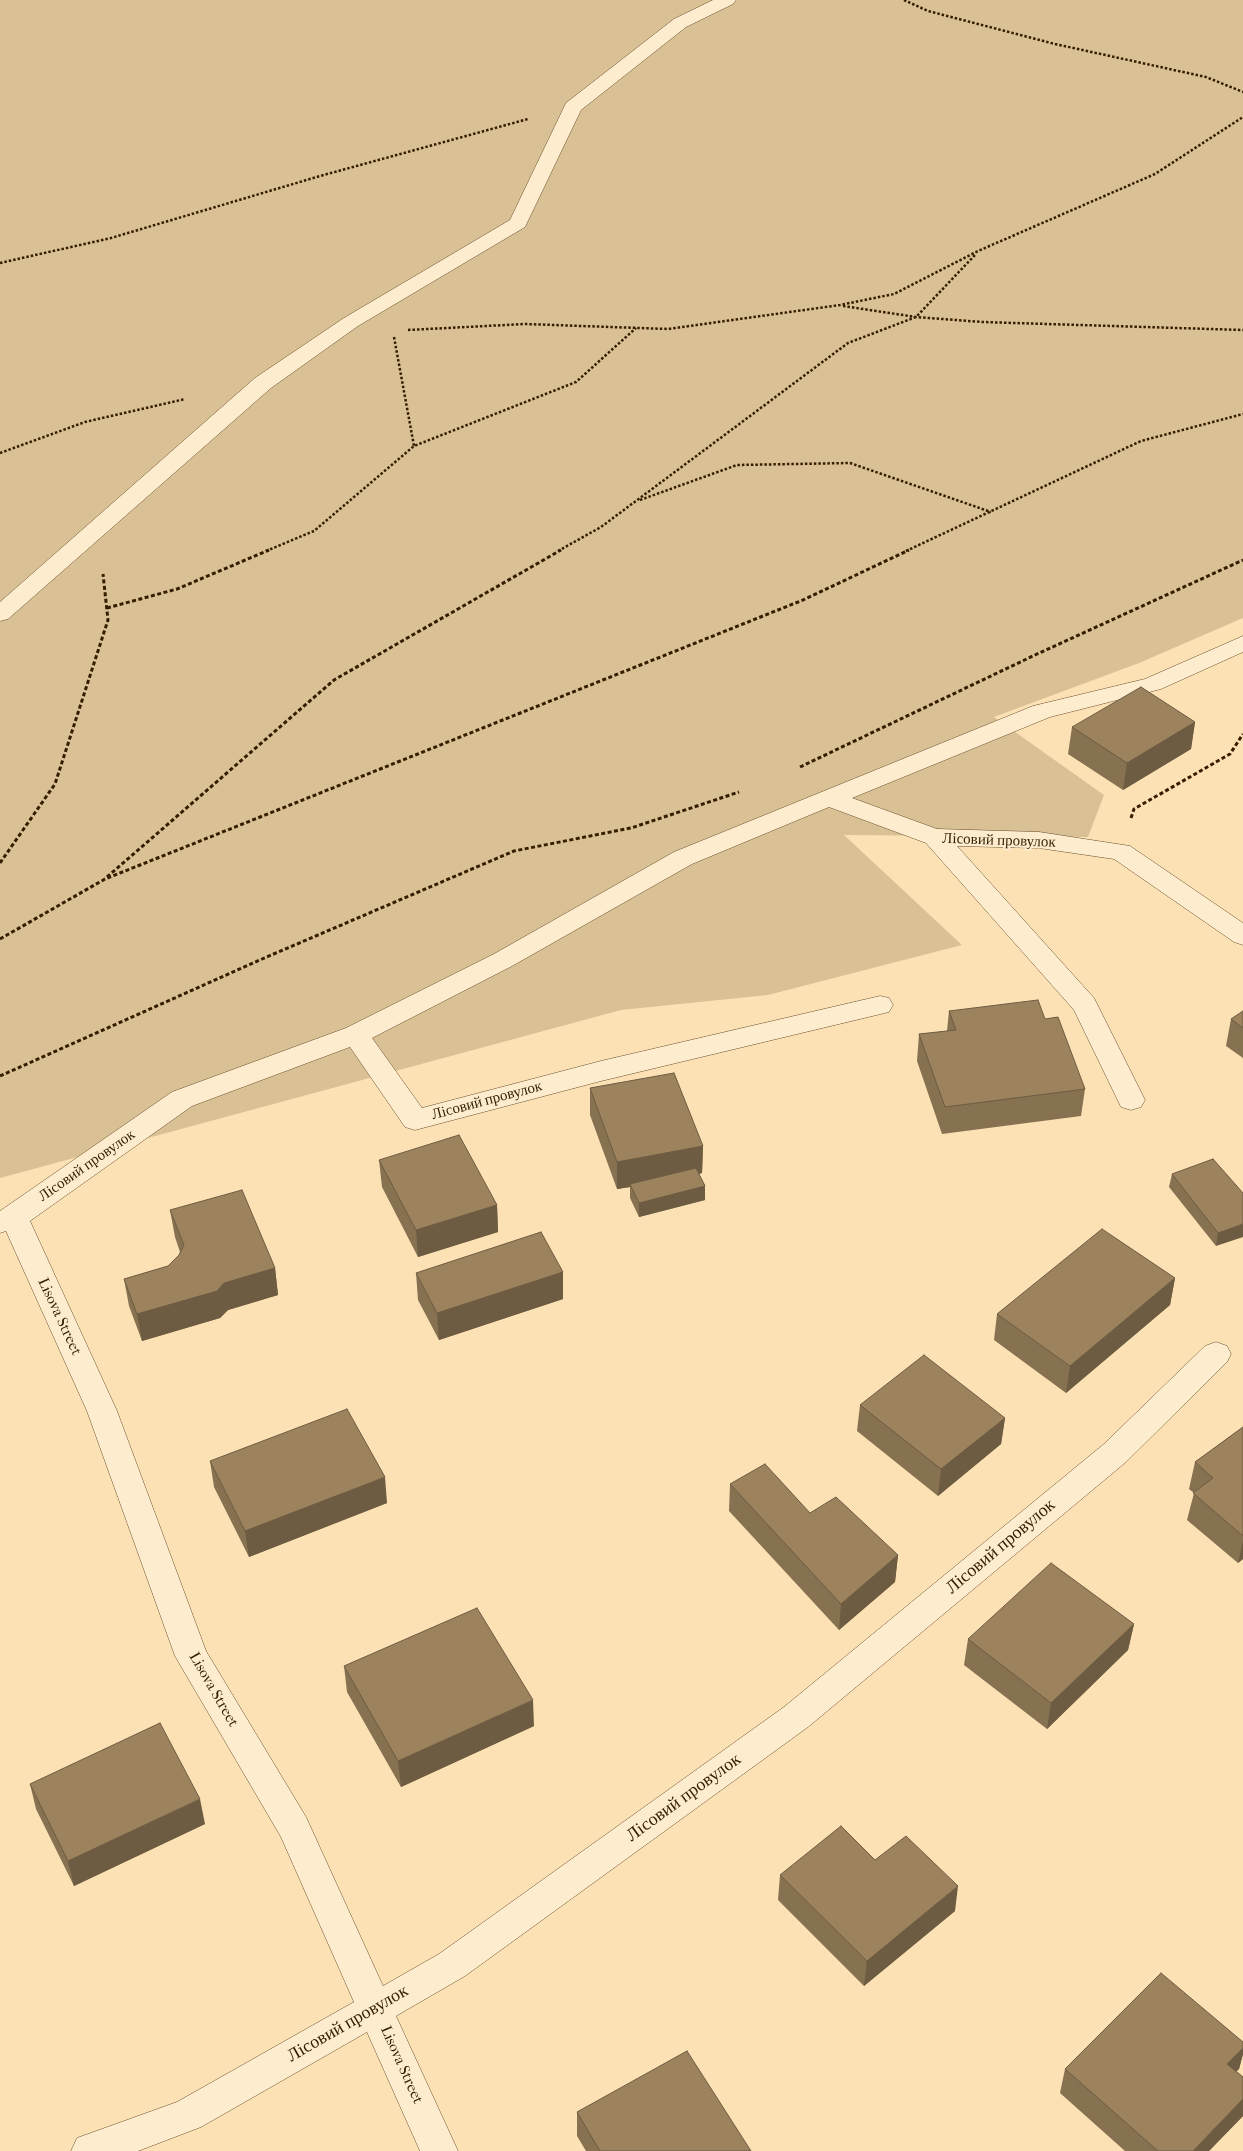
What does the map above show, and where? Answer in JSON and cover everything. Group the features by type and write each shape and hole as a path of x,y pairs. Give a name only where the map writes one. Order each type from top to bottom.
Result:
{"street":[{"path":"0,614 263,383 351,322 518,224 573,107 680,23 727,0"},
{"path":"356,1035 503,960 683,858 1042,711 1153,684 1243,643"},
{"path":"828,798 935,837"},
{"name":"Лісовий провулок","path":"935,837 1039,840 1121,852 1243,936"},
{"name":"Лісовий провулок","path":"935,837 1085,1005 1131,1100"},
{"name":"Лісовий провулок","path":"7,1220 182,1099 356,1035 416,1120 601,1071 880,1005"},
{"name":"Lisova Street","path":"7,1220 102,1411 191,1656 294,1828 439,2151"},
{"name":"Лісовий провулок","path":"90,2151 188,2115 452,1965 796,1717 1115,1453 1216,1354"}],"path":[{"path":"904,0 928,11 1055,44 1206,77 1243,92"},
{"path":"0,263 111,238 320,176 573,107"},
{"path":"403,331 525,324 668,329 840,305 894,294 978,252 1155,174 1243,117"},
{"path":"105,879 334,680 601,527 848,343 916,317 978,252"},
{"path":"840,305 916,317 982,322 1243,330"},
{"path":"107,608 177,589 314,531 414,446 576,382 636,328"},
{"path":"393,331 414,446"},
{"path":"0,453 85,422 192,398"},
{"path":"0,939 105,879 803,600 1141,441 1243,414"},
{"path":"634,502 738,465 850,463 991,512"},
{"path":"0,863 55,784 108,620 97,529"},
{"path":"795,770 1034,655 1243,560"},
{"path":"1121,852 1134,809 1230,754 1243,734"},
{"path":"0,1076 254,963 514,851 632,828 742,792"}],"shaded area":[{"path":"0,0 1243,0 1243,618 1139,663 994,717 1104,795 1088,837 844,835 962,945 768,995 621,1010 0,1178"}],"building":[{"path":"1141,687 1195,722 1127,763 1072,727"},
{"path":"1038,1000 1045,1019 1058,1017 1085,1089 945,1107 919,1034 956,1030 949,1011"},
{"path":"1243,1011 1243,1028 1231,1019"},
{"path":"674,1073 703,1146 617,1162 590,1088"},
{"path":"459,1135 497,1205 416,1230 379,1160"},
{"path":"1213,1159 1243,1193 1243,1224 1218,1233 1172,1174"},
{"path":"696,1168 705,1186 639,1203 630,1184"},
{"path":"242,1190 275,1268 224,1283 217,1291 137,1314 124,1279 168,1266 179,1255 184,1245 170,1210"},
{"path":"1102,1229 1175,1278 1070,1366 997,1314"},
{"path":"541,1232 563,1272 437,1313 416,1273"},
{"path":"924,1355 1005,1418 941,1469 860,1405"},
{"path":"347,1409 385,1477 245,1531 210,1461"},
{"path":"1243,1427 1243,1536 1193,1493 1213,1478 1195,1462"},
{"path":"765,1464 810,1513 836,1497 898,1555 841,1604 730,1484"},
{"path":"1051,1563 1134,1624 1051,1703 968,1639"},
{"path":"477,1608 533,1700 398,1761 344,1666"},
{"path":"160,1723 200,1799 68,1861 30,1784"},
{"path":"841,1826 875,1860 906,1836 958,1886 867,1961 780,1875"},
{"path":"1161,1973 1243,2042 1243,2048 1227,2064 1243,2077 1243,2099 1193,2151 1158,2151 1065,2069"},
{"path":"687,2051 751,2151 600,2151 577,2112"}]}
